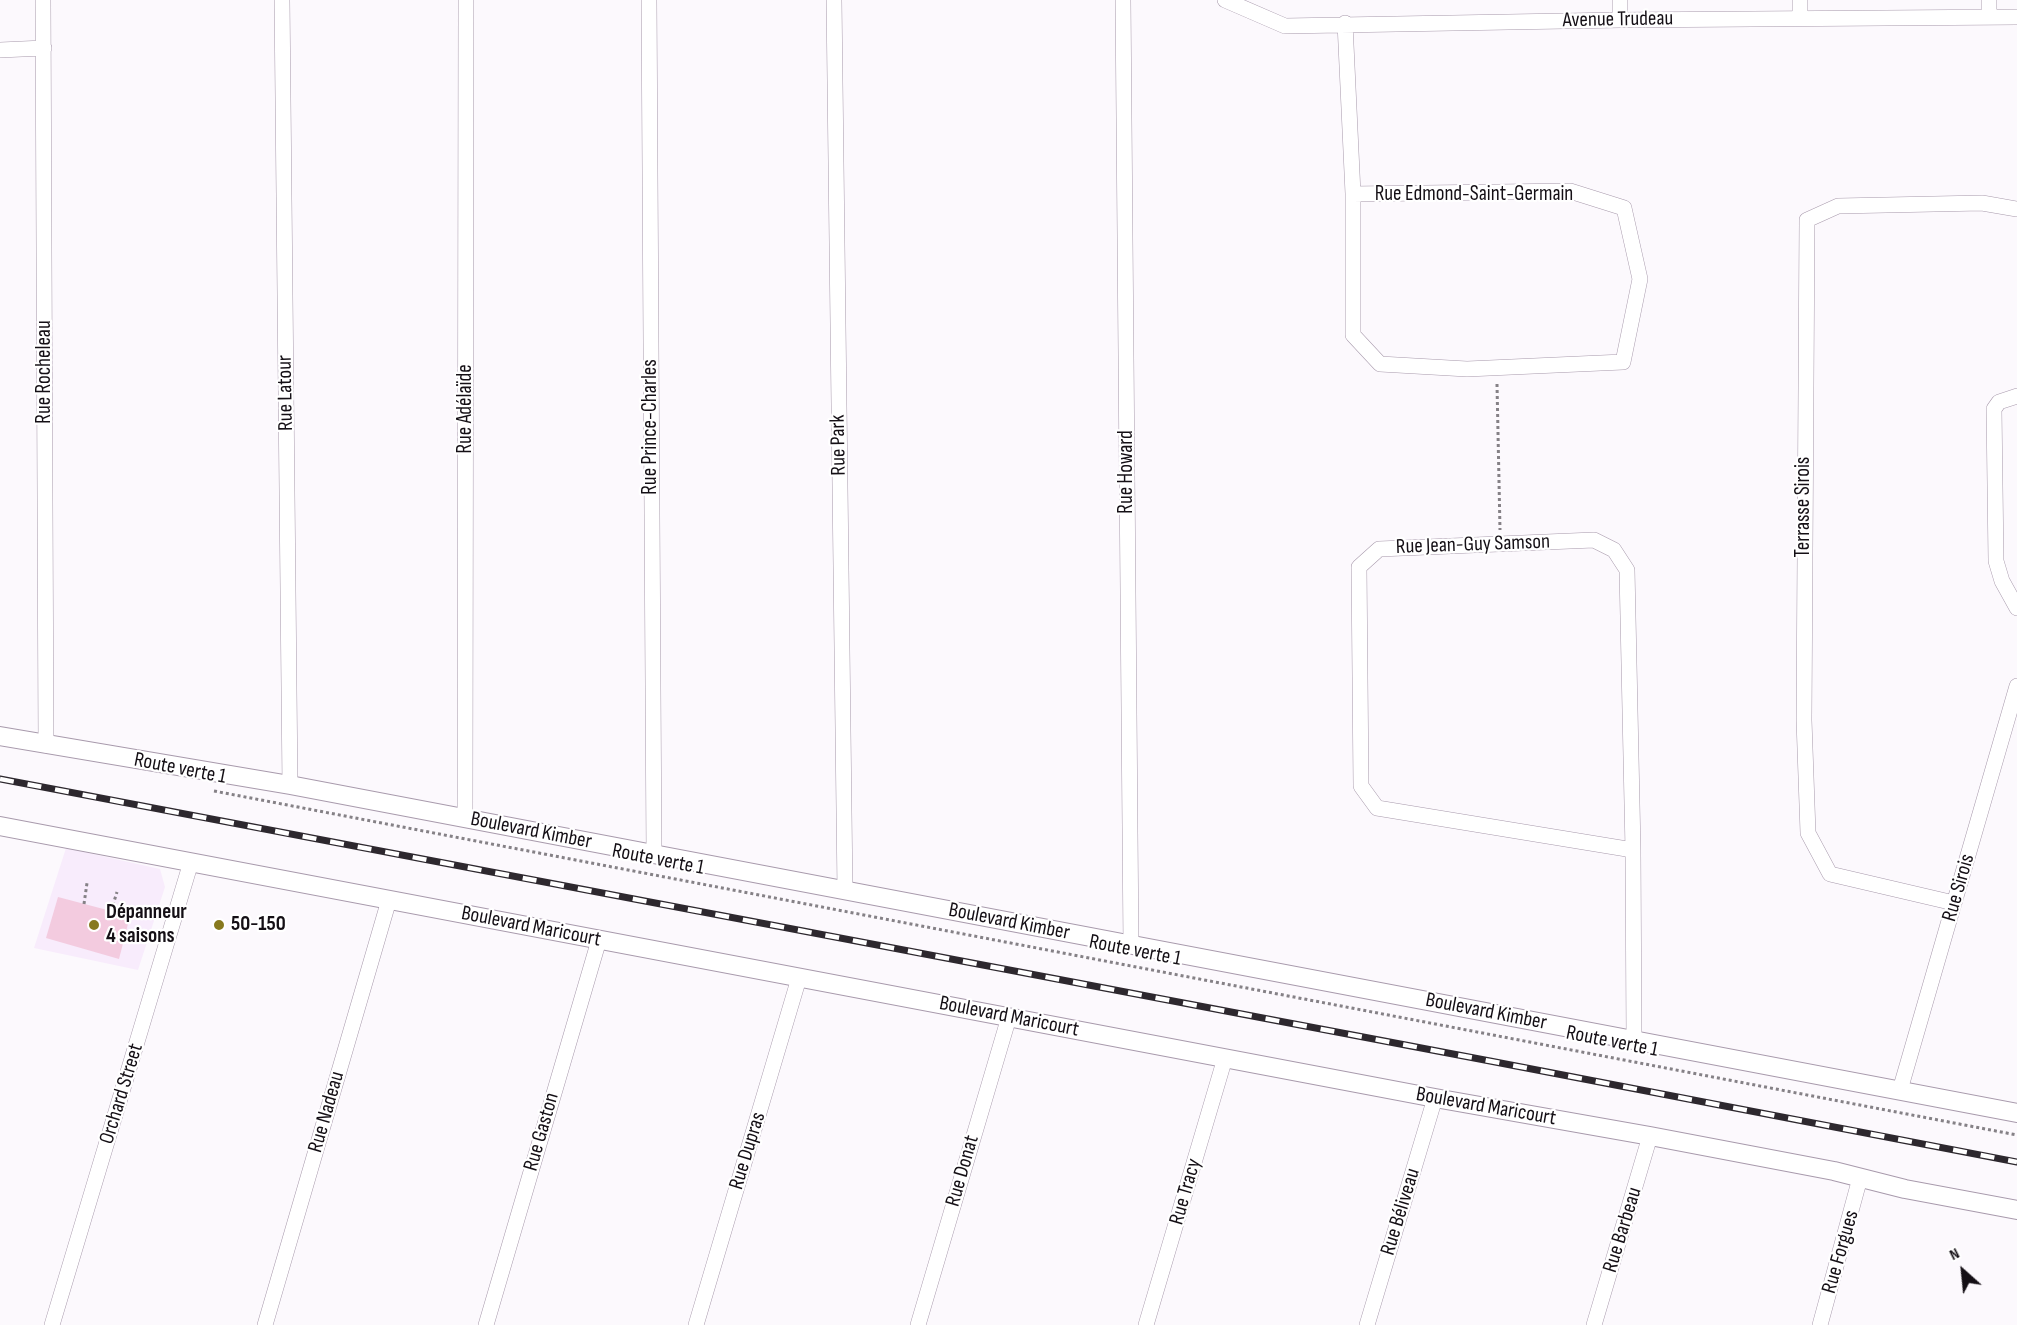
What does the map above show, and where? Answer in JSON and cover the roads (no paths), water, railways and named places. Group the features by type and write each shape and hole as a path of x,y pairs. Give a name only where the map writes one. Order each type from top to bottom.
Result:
{"street":[{"name":"Rue Rocheleau","path":"43,0 46,745"},
{"name":"Rue Latour","path":"282,0 290,785"},
{"name":"Rue Adélaïde","path":"465,819 466,0"},
{"name":"Rue Prince-Charles","path":"649,0 654,854"},
{"name":"Rue Park","path":"834,0 845,890"},
{"name":"Rue Howard","path":"1123,0 1131,945"},
{"name":"Avenue Trudeau","path":"1225,0 1285,26 1345,23 2017,17"},
{"path":"1620,0 1620,20"},
{"path":"1800,0 1800,18"},
{"path":"1989,0 1989,17"},
{"name":"Rue Edmond-Saint-Germain","path":"1345,23 1353,194 1353,335 1380,364 1467,369 1623,362 1640,279 1624,208 1570,191 1353,194"},
{"path":"0,50 44,48"},
{"name":"Terrasse Sirois","path":"1954,903 1830,874 1808,833 1804,720 1807,220 1838,206 1982,203 2017,209"},
{"path":"2017,396 1999,402 1994,410 1996,561 2002,581 2017,608"},
{"name":"Rue Jean-Guy Samson","path":"1633,850 1377,808 1361,786 1359,567 1379,549 1594,540 1614,550 1627,570 1633,850 1634,1040"},
{"name":"Rue Sirois","path":"1900,1090 2017,686"},
{"name":"Boulevard Kimber","path":"0,736 290,785 2017,1113"},
{"name":"Boulevard Maricourt","path":"0,826 1435,1098 1650,1136 1833,1171 1905,1189 2017,1210"},
{"name":"Orchard Street","path":"52,1325 191,862"},
{"name":"Rue Nadeau","path":"265,1325 389,900"},
{"name":"Rue Gaston","path":"486,1325 599,939"},
{"name":"Rue Dupras","path":"696,1325 799,978"},
{"name":"Rue Donat","path":"918,1325 1009,1017"},
{"name":"Rue Tracy","path":"1146,1325 1225,1058"},
{"name":"Rue Béliveau","path":"1367,1325 1435,1098"},
{"name":"Rue Barbeau","path":"1594,1325 1650,1136"},
{"name":"Rue Forgues","path":"1820,1325 1860,1178"}],"railway":[{"path":"0,779 2017,1162"}],"place":[{"name":"Dépanneur 4 saisons","path":"94,925"},
{"name":"50-150","path":"219,925"}]}
